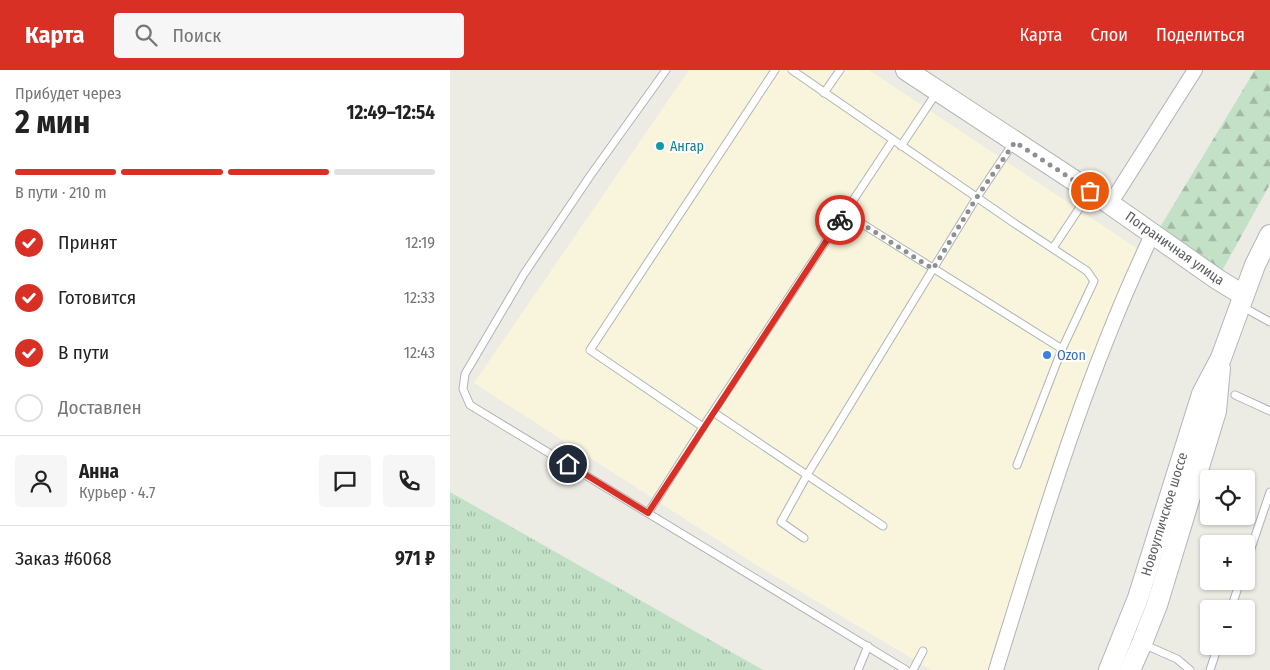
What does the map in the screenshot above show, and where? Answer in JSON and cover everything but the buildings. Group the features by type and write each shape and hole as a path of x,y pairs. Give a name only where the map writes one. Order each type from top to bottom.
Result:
{"main road":[{"name":"Пограничная улица","path":"906,70 1153,233 1217,279 1242,300"},
{"name":"Новоугличское шоссе","path":"1109,670 1138,598 1202,394 1221,358 1255,265 1270,235"},
{"name":"Новоугличское шоссе","path":"1130,670 1157,605 1216,410 1221,358"}],"street":[{"path":"1110,204 1195,70"},
{"path":"996,670 1041,523 1088,385 1153,233"}],"lane":[{"path":"666,70 590,176 524,274 465,374 463,389 470,405 906,670"},
{"path":"703,427 590,350 774,70"},
{"path":"792,70 1087,271 1094,281 1062,349 1017,465"},
{"path":"824,93 840,70"},
{"path":"901,146 938,91"},
{"path":"648,513 893,140"},
{"path":"804,538 781,522 807,475 977,197 1015,142"},
{"path":"1054,248 1090,191"},
{"path":"845,213 1062,349"},
{"path":"1242,300 1270,322"},
{"path":"1235,395 1270,411"},
{"path":"713,412 883,526"},
{"path":"1255,536 1270,492"},
{"path":"1142,643 1177,659 1190,670"},
{"path":"858,670 868,646"},
{"path":"913,670 923,650"},
{"path":"1210,670 1215,655"},
{"path":"1177,659 1179,670"}],"shaded area":[{"path":"689,70 869,70 1138,249 988,670 931,670 761,568 474,383"}],"green space":[{"path":"1255,70 1270,70 1270,184 1222,271 1159,229"},
{"path":"450,492 763,670 450,670"}],"way so far":[{"path":"840,220 845,213 933,269 977,197 1015,142 1090,191"}],"place":[{"name":"Ангар","path":"660,146"},
{"name":"Ozon","path":"1047,355"}],"route":[{"path":"568,464 648,513 840,220"}]}
